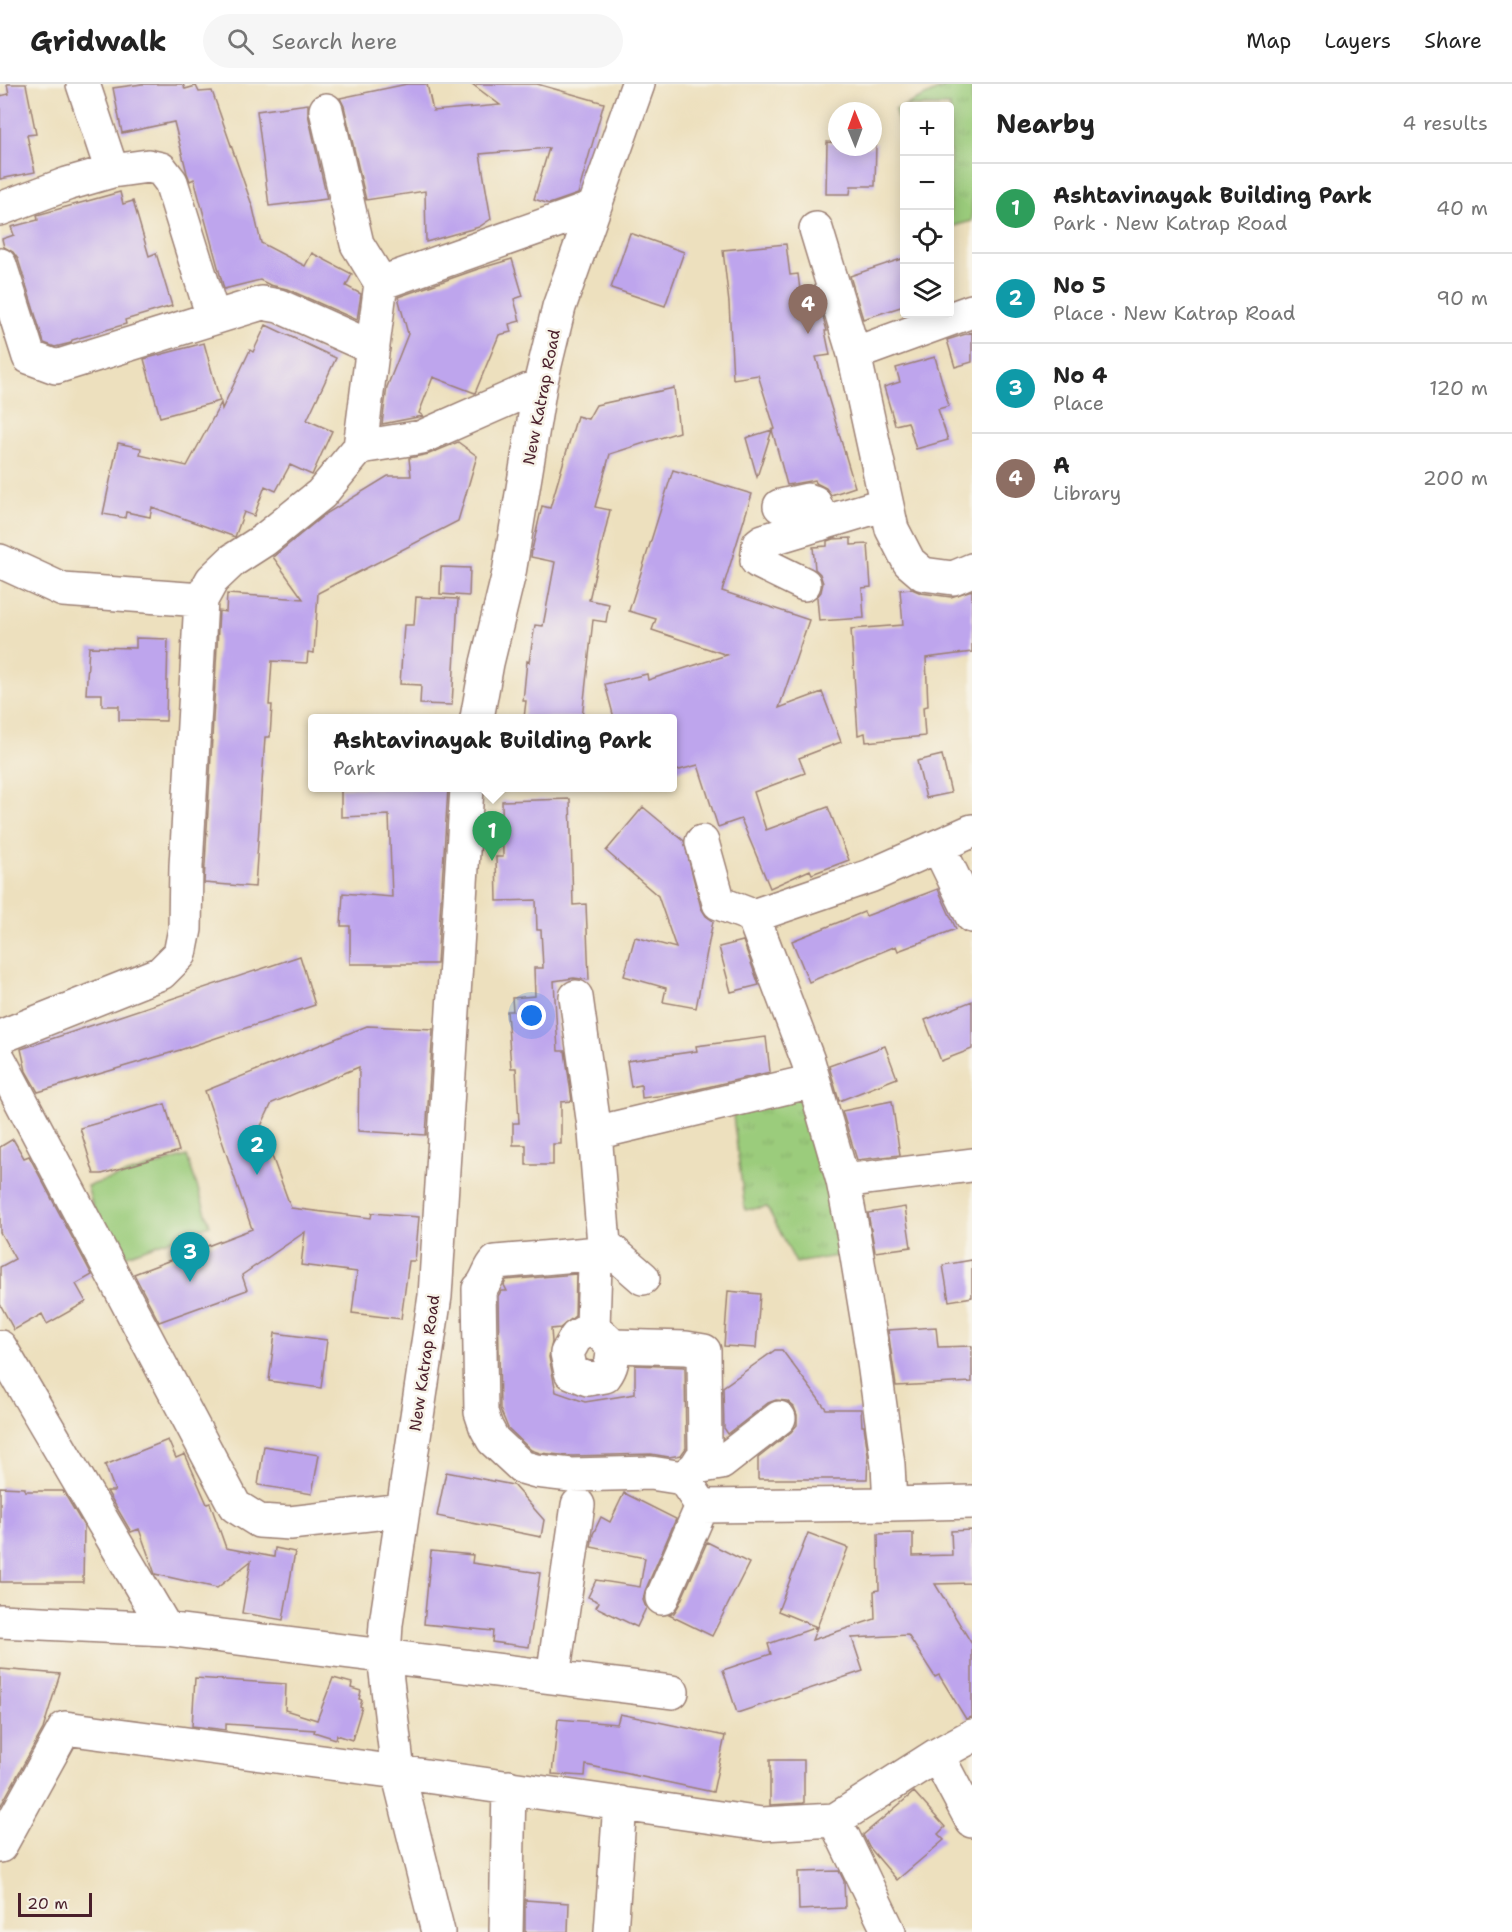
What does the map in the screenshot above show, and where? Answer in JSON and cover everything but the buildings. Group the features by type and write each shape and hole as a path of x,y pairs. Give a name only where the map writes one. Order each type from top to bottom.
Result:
{"street":[{"path":"83,84 112,171"},
{"name":"New Katrap Road","path":"478,714 487,663 509,573 540,385 559,307 592,208 638,84"},
{"path":"0,1037 161,973 180,954 185,929 186,866 201,600 212,580 233,560 264,540 321,494 360,447 381,283 357,244 326,110"},
{"path":"0,209 68,184 112,171 148,166 161,169 171,182 213,318"},
{"path":"381,283 592,208"},
{"path":"816,229 854,354 892,529 909,562 923,574 953,578 972,570"},
{"path":"0,265 28,357 56,367 262,303 279,306 373,348"},
{"path":"854,354 972,311"},
{"path":"360,447 422,437 540,385"},
{"path":"780,506 807,500 814,502 820,524"},
{"path":"804,584 757,561 759,544 886,504"},
{"path":"0,561 63,590 201,600"},
{"name":"New Katrap Road","path":"438,1932 398,1772 384,1656 386,1624 435,1296 467,792"},
{"path":"702,842 719,903 753,916 870,876 972,831"},
{"path":"938,846 972,916"},
{"path":"753,916 813,1081 843,1181 872,1348 888,1465 890,1504"},
{"path":"576,997 595,1133 604,1244 643,1278"},
{"path":"0,1061 235,1506 259,1521 290,1523 403,1510"},
{"path":"595,1133 813,1081"},
{"path":"843,1181 972,1165"},
{"path":"690,1472 705,1453 704,1351 603,1337 595,1264 588,1254 496,1262 491,1267 485,1283 479,1289 481,1412 493,1440 522,1467 571,1475 690,1472 721,1463 779,1418"},
{"path":"0,1347 166,1629"},
{"path":"662,1598 702,1506 690,1472"},
{"path":"702,1506 972,1502"},
{"path":"553,1677 578,1504"},
{"path":"0,1621 166,1629 672,1692"},
{"path":"0,1846 65,1728 398,1772 762,1824 835,1820 972,1736"},
{"path":"938,1755 972,1821"},
{"path":"506,1932 509,1788"},
{"path":"611,1932 620,1803"},
{"path":"835,1820 889,1932"}],"green space":[{"path":"951,84 972,84 972,221 954,226 954,102 912,102"},
{"path":"900,108 900,129 895,110"},
{"path":"809,1091 849,1254 796,1263 767,1207 745,1210 732,1108"},
{"path":"187,1156 210,1225 108,1262 87,1186"}],"place":[{"name":"A","path":"808,334"},
{"name":"Ashtavinayak Building Park","path":"492,861"},
{"name":"No 5","path":"257,1175"},
{"name":"No 4","path":"190,1282"}]}
